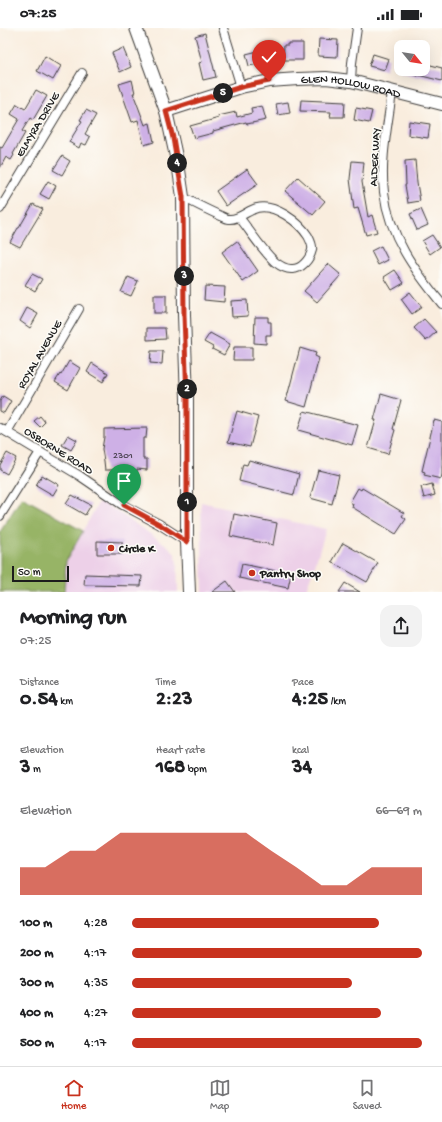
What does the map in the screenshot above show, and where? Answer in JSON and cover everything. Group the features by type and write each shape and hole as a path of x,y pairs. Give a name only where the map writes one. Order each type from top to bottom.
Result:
{"main road":[{"path":"136,28 166,111 183,197 184,315 187,399 187,542 189,592"},
{"name":"GLEN HOLLOW ROAD","path":"166,111 241,87 269,81 326,78 352,81 442,104"}],"street":[{"path":"223,28 241,87"},
{"path":"352,81 352,63 357,28"},
{"name":"ELMYRA DRIVE","path":"0,208 82,73"},
{"name":"ALDER WAY","path":"392,92 383,160 384,192 388,217 410,263 442,304"},
{"path":"183,197 230,220 258,208 268,207 289,217 299,225 311,240 312,249 308,260 300,268 292,269 284,267 276,262 257,242 238,217"},
{"name":"ROYAL AVENUE","path":"4,430 79,309"},
{"name":"OSBORNE ROAD","path":"4,430 80,476 121,504 159,524 187,542"},
{"path":"0,516 40,452"}],"shaded area":[{"path":"100,500 168,546 175,554 177,563 178,592 64,592 66,561"},
{"path":"201,502 326,529 305,592 203,592"}],"green space":[{"path":"22,497 83,531 66,561 64,592 0,592 0,532"}],"building":[{"path":"205,33 216,77 203,80 199,63 202,62 195,36"},
{"path":"319,39 338,40 337,57 318,56"},
{"path":"288,43 303,43 303,60 283,60 284,45 288,45"},
{"path":"123,48 131,67 120,72 112,53"},
{"path":"270,48 273,61 249,66 246,54"},
{"path":"373,54 389,59 385,70 369,66"},
{"path":"45,56 61,66 53,80 37,71"},
{"path":"430,65 442,68 442,81 422,76 430,76"},
{"path":"132,80 135,93 133,93 145,125 150,123 154,142 144,145 138,120 132,122 119,84"},
{"path":"36,90 47,96 33,120 30,118 22,131 25,133 11,160 6,157 0,168 0,147 2,148 19,119 11,114 17,104 25,109"},
{"path":"301,100 345,102 344,117 330,117 331,112 300,111"},
{"path":"288,102 290,113 278,115 276,104"},
{"path":"262,106 266,120 247,124 246,122 194,138 190,126 219,118 218,116 236,112 237,117 252,113 251,108"},
{"path":"356,108 372,111 369,123 354,120"},
{"path":"86,110 96,115 85,134 90,137 86,145 81,143 79,148 69,142 82,121 80,120"},
{"path":"409,121 430,124 428,138 408,135"},
{"path":"62,156 70,161 62,175 53,170"},
{"path":"415,160 420,201 408,203 405,185 405,161"},
{"path":"352,161 364,162 362,182 368,217 372,215 377,232 366,235 358,208 354,209 350,179"},
{"path":"247,169 258,184 226,206 216,191"},
{"path":"298,177 325,201 313,215 285,191"},
{"path":"48,181 56,186 49,199 40,194"},
{"path":"33,204 43,209 20,247 10,242"},
{"path":"421,209 428,225 417,230 410,214"},
{"path":"432,235 440,247 430,254 422,241"},
{"path":"237,241 258,271 243,282 222,252"},
{"path":"381,246 388,260 378,265 371,251"},
{"path":"328,264 341,275 317,302 304,291"},
{"path":"395,270 404,283 392,290 384,277"},
{"path":"32,274 42,279 35,291 25,285"},
{"path":"128,277 138,281 131,296 121,292"},
{"path":"205,286 225,287 224,302 204,300"},
{"path":"410,292 422,307 412,314 401,299"},
{"path":"154,295 166,295 166,313 154,313"},
{"path":"247,300 248,316 232,317 231,301"},
{"path":"27,308 38,314 30,328 20,321"},
{"path":"255,317 268,317 268,322 271,322 271,335 266,335 266,344 254,343"},
{"path":"424,319 436,332 426,341 414,328"},
{"path":"147,328 165,328 166,339 147,340"},
{"path":"210,333 230,344 224,355 212,349 213,347 204,342"},
{"path":"234,347 252,347 252,360 233,360"},
{"path":"300,348 316,353 315,356 319,358 306,407 286,401"},
{"path":"151,351 163,351 162,364 150,363"},
{"path":"69,361 80,368 68,390 55,382"},
{"path":"92,363 108,373 103,382 87,372"},
{"path":"381,394 401,400 388,454 368,448 376,420 374,420"},
{"path":"3,396 11,401 4,413 0,411 0,401"},
{"path":"237,411 258,417 250,447 228,442"},
{"path":"304,411 358,425 352,445 298,430"},
{"path":"40,416 45,422 40,427 34,421"},
{"path":"434,420 442,422 441,479 424,475 425,472 422,471"},
{"path":"147,428 146,438 143,438 143,459 147,459 147,470 137,469 137,473 115,474 115,470 105,470 102,449 104,429"},
{"path":"68,435 77,440 71,450 62,445"},
{"path":"7,453 16,458 7,474 0,470 0,465"},
{"path":"249,460 299,474 294,495 239,481 243,464 247,465"},
{"path":"318,470 339,475 332,504 310,498"},
{"path":"42,475 59,485 53,495 36,485"},
{"path":"432,484 435,495 424,498 421,487"},
{"path":"358,488 361,490 362,488 404,513 402,516 406,519 396,534 352,507 353,504 350,502"},
{"path":"72,495 91,505 85,515 66,504"},
{"path":"234,514 277,523 273,545 230,536"},
{"path":"97,541 122,542 122,554 97,554"},
{"path":"343,543 378,563 367,582 332,562"},
{"path":"242,564 291,574 288,588 239,578"},
{"path":"85,574 142,576 141,586 84,585"},
{"path":"227,581 235,592 212,592"},
{"path":"345,583 360,592 339,592"}],"place":[{"name":"Circle K","path":"111,548"},
{"name":"Pantry Shop","path":"252,573"}],"route":[{"path":"124,505 159,524 187,542 187,399 184,315 183,197 173,138 166,111 241,87 269,81"}]}
